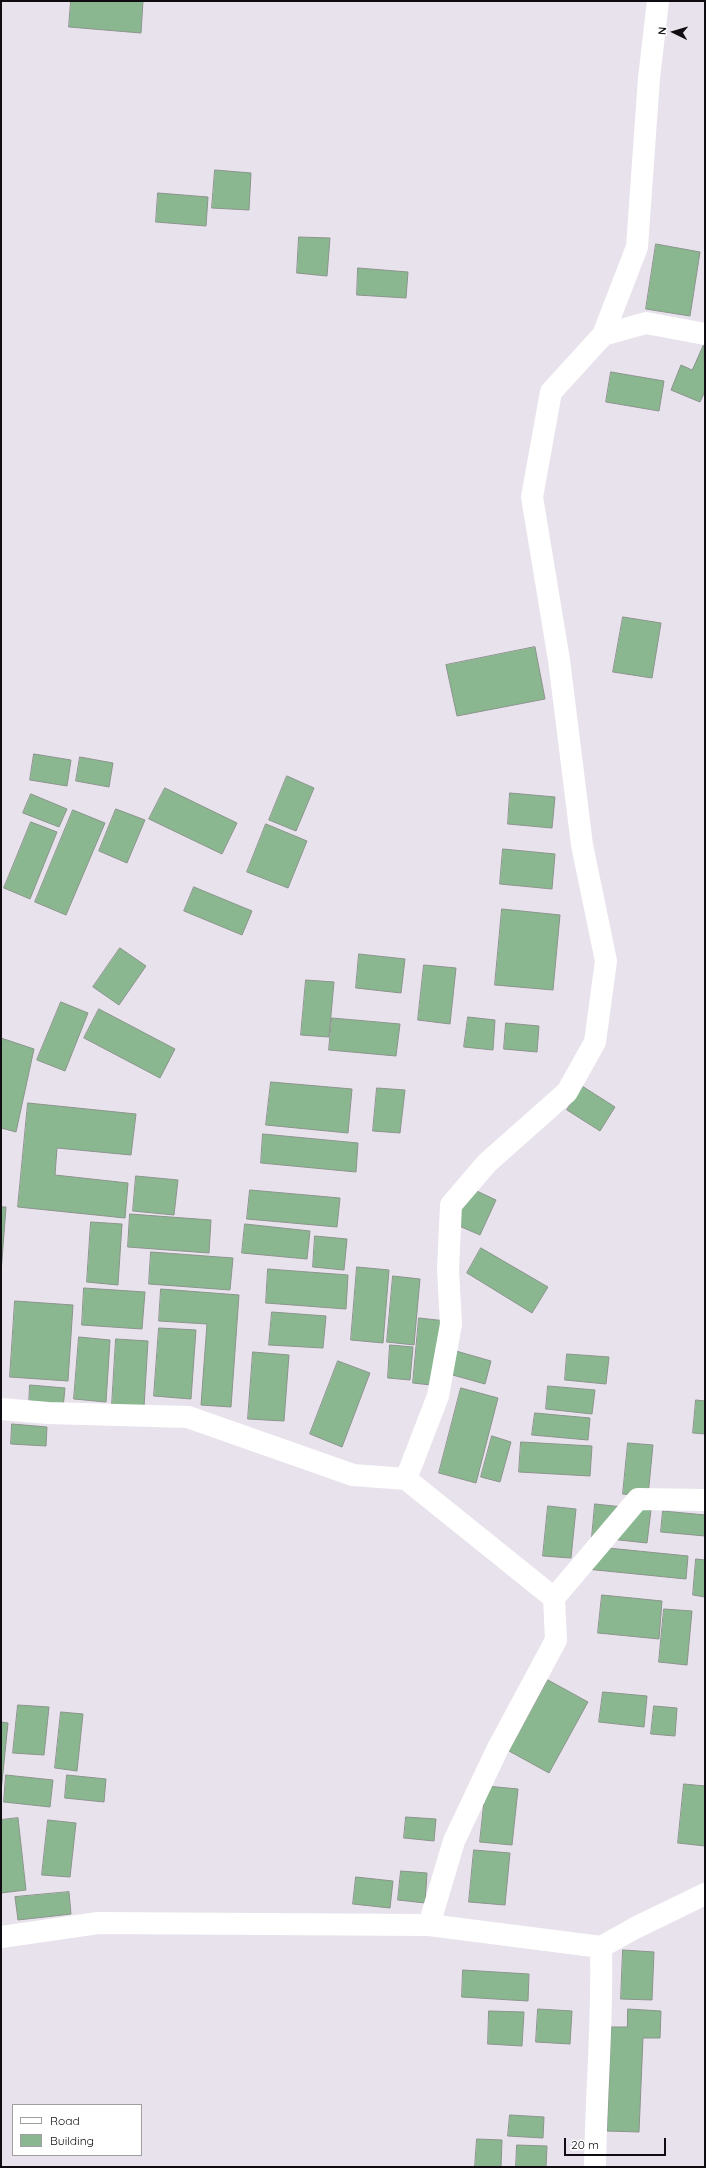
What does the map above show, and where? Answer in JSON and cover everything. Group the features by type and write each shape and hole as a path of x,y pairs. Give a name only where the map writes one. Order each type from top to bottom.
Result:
{"street":[{"path":"406,1479 438,1396 451,1324 448,1270 451,1205 487,1163 567,1092 595,1042 606,961 582,845 559,660 532,497 551,392 603,335 638,247 649,78 658,1"},
{"path":"603,335 646,323 705,334"},
{"path":"1,1409 48,1413 188,1417 354,1475 406,1479 554,1598"},
{"path":"429,1925 454,1841 497,1750 556,1640 554,1598 638,1499 705,1500"},
{"path":"1,1937 98,1923 429,1925 601,1947 635,1928 705,1894"},
{"path":"595,2167 596,2099 603,1990 601,1947"}],"building":[{"path":"71,1 143,1 141,33 69,27"},
{"path":"215,170 251,173 249,210 212,208"},
{"path":"158,193 208,197 206,226 156,222"},
{"path":"299,237 330,238 327,276 297,273"},
{"path":"656,244 700,252 690,316 646,309"},
{"path":"358,268 408,272 406,298 357,295"},
{"path":"704,344 705,391 700,402 671,390 681,365 692,370"},
{"path":"611,372 664,381 659,411 606,402"},
{"path":"623,617 661,623 652,678 613,672"},
{"path":"535,647 545,699 457,716 446,665"},
{"path":"34,754 71,760 67,786 30,780"},
{"path":"80,757 113,763 109,787 76,781"},
{"path":"287,776 314,788 296,831 269,820"},
{"path":"165,788 237,823 222,854 149,819"},
{"path":"510,793 555,797 552,828 508,824"},
{"path":"31,794 67,809 59,827 23,813"},
{"path":"116,809 145,820 127,863 99,851"},
{"path":"73,810 105,823 66,915 35,902"},
{"path":"31,822 57,832 30,899 4,888"},
{"path":"266,824 307,841 288,888 247,872"},
{"path":"503,849 555,854 552,889 500,884"},
{"path":"194,887 252,911 242,935 184,911"},
{"path":"502,909 560,915 553,990 495,985"},
{"path":"120,948 146,966 119,1005 93,987"},
{"path":"359,954 405,959 401,993 356,988"},
{"path":"424,965 456,968 450,1024 418,1020"},
{"path":"306,980 334,982 329,1037 301,1035"},
{"path":"61,1002 88,1013 65,1071 37,1060"},
{"path":"99,1009 175,1049 160,1078 84,1038"},
{"path":"468,1017 495,1020 493,1050 464,1047"},
{"path":"332,1018 400,1024 396,1056 329,1050"},
{"path":"506,1023 539,1026 537,1052 504,1049"},
{"path":"1,1038 34,1049 16,1132 1,1128"},
{"path":"271,1082 352,1089 348,1133 266,1125"},
{"path":"582,1086 615,1107 600,1131 567,1110"},
{"path":"377,1088 405,1090 400,1133 373,1131"},
{"path":"28,1103 136,1114 131,1155 57,1148 55,1175 128,1183 125,1218 18,1207"},
{"path":"263,1134 358,1143 356,1172 261,1163"},
{"path":"136,1176 178,1180 174,1215 133,1211"},
{"path":"466,1186 496,1200 480,1235 450,1222"},
{"path":"250,1190 340,1198 337,1227 247,1219"},
{"path":"1,1207 6,1207 1,1273"},
{"path":"130,1214 211,1220 209,1253 128,1247"},
{"path":"91,1222 122,1224 118,1285 87,1282"},
{"path":"245,1224 310,1231 307,1259 242,1253"},
{"path":"315,1236 347,1239 344,1270 313,1267"},
{"path":"481,1248 548,1287 532,1313 467,1273"},
{"path":"151,1252 233,1258 230,1290 149,1284"},
{"path":"357,1267 389,1270 383,1343 351,1340"},
{"path":"268,1269 348,1275 346,1309 266,1303"},
{"path":"393,1276 420,1279 414,1345 387,1342"},
{"path":"84,1288 145,1292 142,1329 82,1325"},
{"path":"161,1289 239,1295 231,1407 201,1405 207,1324 159,1321"},
{"path":"15,1301 73,1305 68,1381 10,1377"},
{"path":"272,1312 326,1316 323,1348 269,1345"},
{"path":"419,1318 446,1321 440,1386 413,1383"},
{"path":"159,1328 196,1330 191,1399 154,1396"},
{"path":"79,1337 110,1340 106,1402 74,1399"},
{"path":"116,1339 148,1341 144,1407 112,1405"},
{"path":"390,1345 413,1347 410,1380 388,1378"},
{"path":"456,1351 491,1361 485,1384 449,1374"},
{"path":"253,1352 289,1355 284,1421 248,1419"},
{"path":"567,1354 609,1357 606,1384 565,1380"},
{"path":"338,1361 370,1373 342,1447 310,1434"},
{"path":"30,1385 65,1388 63,1408 29,1405"},
{"path":"548,1386 595,1390 592,1414 546,1409"},
{"path":"461,1388 498,1398 476,1483 439,1473"},
{"path":"696,1400 705,1401 705,1434 693,1433"},
{"path":"535,1413 590,1418 588,1440 532,1435"},
{"path":"12,1424 47,1427 46,1446 11,1444"},
{"path":"492,1436 511,1442 500,1482 481,1477"},
{"path":"521,1442 592,1446 590,1476 519,1472"},
{"path":"628,1443 653,1445 648,1496 623,1494"},
{"path":"595,1504 651,1510 647,1543 592,1537"},
{"path":"548,1506 576,1509 571,1558 543,1556"},
{"path":"663,1511 705,1515 705,1536 661,1532"},
{"path":"588,1546 688,1556 686,1579 586,1569"},
{"path":"696,1559 705,1560 705,1597 693,1595"},
{"path":"602,1595 662,1601 659,1639 598,1633"},
{"path":"664,1609 692,1611 687,1665 659,1662"},
{"path":"548,1680 588,1702 549,1773 509,1751"},
{"path":"603,1692 647,1696 644,1727 599,1722"},
{"path":"18,1705 49,1707 44,1755 13,1753"},
{"path":"654,1706 677,1708 675,1736 651,1734"},
{"path":"61,1712 83,1714 77,1771 55,1768"},
{"path":"1,1722 8,1723 1,1792"},
{"path":"6,1775 53,1780 50,1807 4,1802"},
{"path":"67,1775 106,1779 104,1802 65,1798"},
{"path":"684,1784 705,1786 705,1846 678,1843"},
{"path":"486,1786 518,1789 512,1845 480,1842"},
{"path":"406,1817 436,1819 434,1841 404,1838"},
{"path":"18,1818 26,1890 1,1893 1,1820"},
{"path":"48,1820 76,1823 70,1877 42,1875"},
{"path":"474,1850 510,1853 505,1905 469,1902"},
{"path":"401,1871 427,1873 425,1903 398,1900"},
{"path":"356,1877 393,1881 390,1908 353,1904"},
{"path":"69,1892 71,1914 18,1920 15,1897"},
{"path":"623,1950 654,1952 652,2000 621,1999"},
{"path":"463,1970 529,1974 528,2001 462,1997"},
{"path":"538,2009 572,2011 570,2044 536,2042"},
{"path":"628,2009 661,2011 660,2038 643,2038 639,2132 607,2131 611,2027 627,2027"},
{"path":"489,2011 524,2012 522,2046 488,2044"},
{"path":"510,2115 544,2117 543,2138 508,2136"},
{"path":"477,2139 502,2140 501,2167 475,2167"},
{"path":"517,2145 547,2146 546,2167 516,2167"}]}
